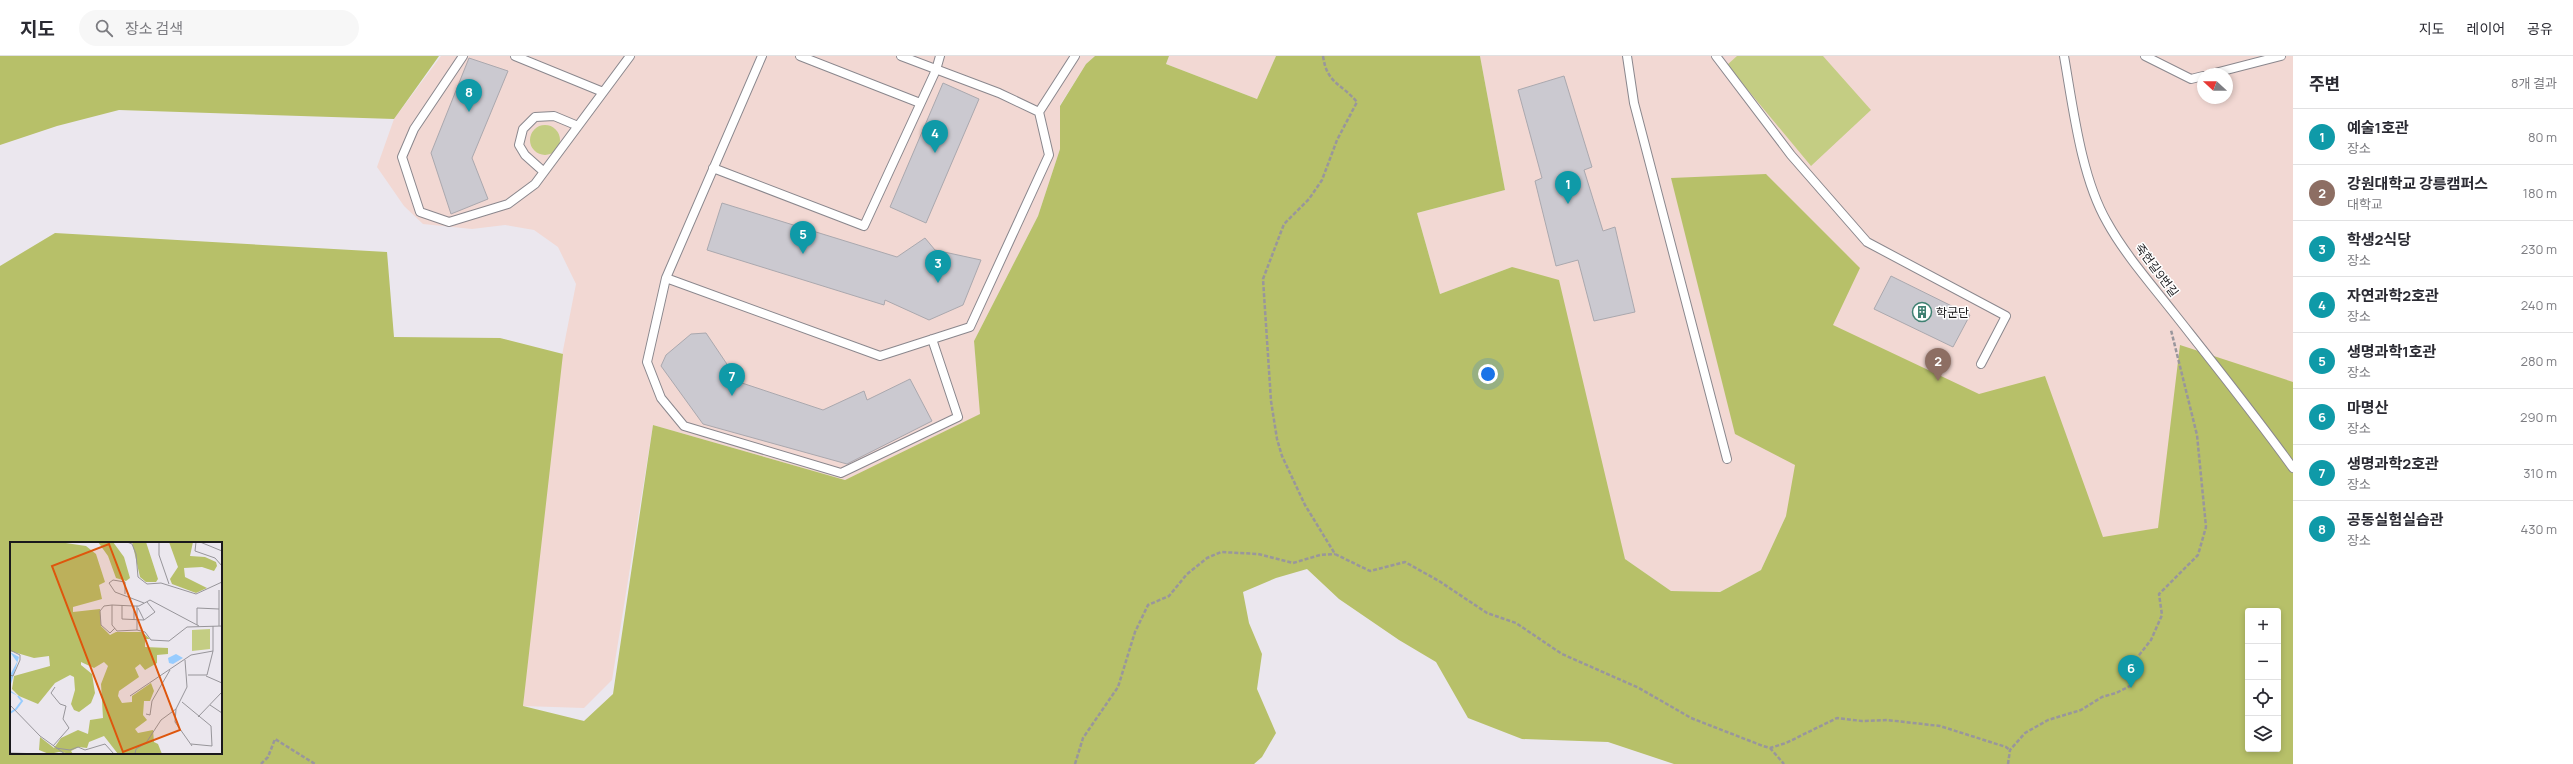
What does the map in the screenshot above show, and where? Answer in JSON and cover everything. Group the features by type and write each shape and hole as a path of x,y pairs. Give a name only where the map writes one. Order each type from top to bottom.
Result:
{"lane":[{"path":"463,56 414,130 402,157 420,212 449,222 508,204 535,184 630,56"},
{"path":"515,56 603,92"},
{"path":"762,56 666,278 647,362 661,398 684,426 841,473 958,417 932,339"},
{"path":"800,56 920,103"},
{"path":"901,56 999,93 1038,112"},
{"path":"714,168 864,226 936,70 940,56"},
{"path":"666,278 880,356 970,327 1049,155 1038,112 1075,56"},
{"path":"1627,56 1634,103 1727,459"},
{"path":"1716,56 1791,155 1867,242 2006,316 1981,364"},
{"name":"죽헌길9번길","path":"2064,56 2075,122 2089,178 2106,222 2170,308 2260,421 2293,468"},
{"path":"2145,56 2191,79 2197,78"},
{"path":"2233,68 2281,56"},
{"path":"544,172 525,155 519,145 522,129 535,117 554,116 578,126"}],"path":[{"path":"1323,56 1329,78 1336,86 1347,90 1357,102 1337,140 1322,180 1309,199 1284,224 1263,279 1271,401 1277,439 1282,456 1305,505 1335,554"},
{"path":"2008,764 2010,750 2025,733 2048,720 2081,710 2102,697 2116,693 2132,685 2136,659 2151,640 2162,615 2158,594 2198,555 2206,527 2197,435 2169,323 2170,308"},
{"path":"1075,764 1083,738 1118,687 1135,632 1148,605 1169,596 1187,574 1207,558 1221,552 1258,554 1294,563 1320,555 1335,554 1370,571 1405,562 1439,580 1487,613 1516,623 1562,654 1639,688 1691,718 1770,748 1784,764"},
{"path":"1770,748 1837,718 1862,721 1887,720 1940,726 2006,747 2010,750"},
{"path":"261,764 268,757 275,739 315,764"}],"shaded area":[{"path":"441,56 1095,56 1086,64 1060,105 1060,149 1038,216 974,341 981,414 845,480 653,425 612,680 584,708 523,706 545,442 576,284 558,247 534,230 505,225 472,229 423,224 404,206 377,167 394,119"},
{"path":"1169,56 1276,56 1257,99 1166,64"},
{"path":"1480,56 2293,56 2293,567 1786,516 1761,570 1720,592 1671,591 1625,559 1512,267 1440,294 1417,213 1505,190"}],"green space":[{"path":"0,56 439,56 394,119 119,110 57,126 0,145"},
{"path":"1095,56 1169,56 1166,64 1257,99 1276,56 1480,56 1505,190 1417,213 1440,294 1512,267 1559,280 1625,559 1671,591 1720,592 1761,570 1786,516 1795,465 1735,434 1671,178 1766,174 1860,268 1833,325 1979,394 2045,376 2103,537 2158,528 2180,345 2293,382 2293,764 1674,764 1608,742 1522,739 1468,718 1436,662 1399,640 1339,599 1307,569 1276,578 1243,592 1249,623 1262,654 1257,689 1276,733 1262,757 1254,764 0,764 0,266 55,233 387,252 394,337 500,338 563,354 523,706 584,721 613,694 653,425 845,480 980,414 974,341 1038,216 1060,149 1060,106 1086,64"},
{"path":"1737,56 1823,56 1871,110 1811,166 1727,65"},
{"path":"545,125 556,129 560,140 556,151 545,155 534,151 530,140 534,129"}],"building":[{"path":"469,58 508,71 472,158 488,199 451,214 431,153"},
{"path":"1564,76 1592,167 1584,170 1603,231 1615,227 1635,312 1594,321 1578,260 1556,266 1535,181 1542,178 1518,90"},
{"path":"943,83 979,99 926,223 890,207"},
{"path":"722,203 897,257 925,238 935,250 981,260 963,305 929,320 885,300 884,305 707,250"},
{"name":"학군단","path":"1891,276 1970,315 1953,347 1874,309"},
{"path":"706,333 739,382 823,410 864,391 867,400 910,379 932,421 847,464 703,424 661,366 666,355 691,334"}],"place":[{"name":"공동실험실습관","path":"469,112"},
{"name":"자연과학2호관","path":"935,153"},
{"name":"예술1호관","path":"1568,204"},
{"name":"생명과학1호관","path":"803,254"},
{"name":"학생2식당","path":"938,283"},
{"name":"학군단","path":"1922,312"},
{"name":"강원대학교 강릉캠퍼스","path":"1938,381"},
{"name":"생명과학2호관","path":"732,396"},
{"name":"마명산","path":"2131,688"}]}
